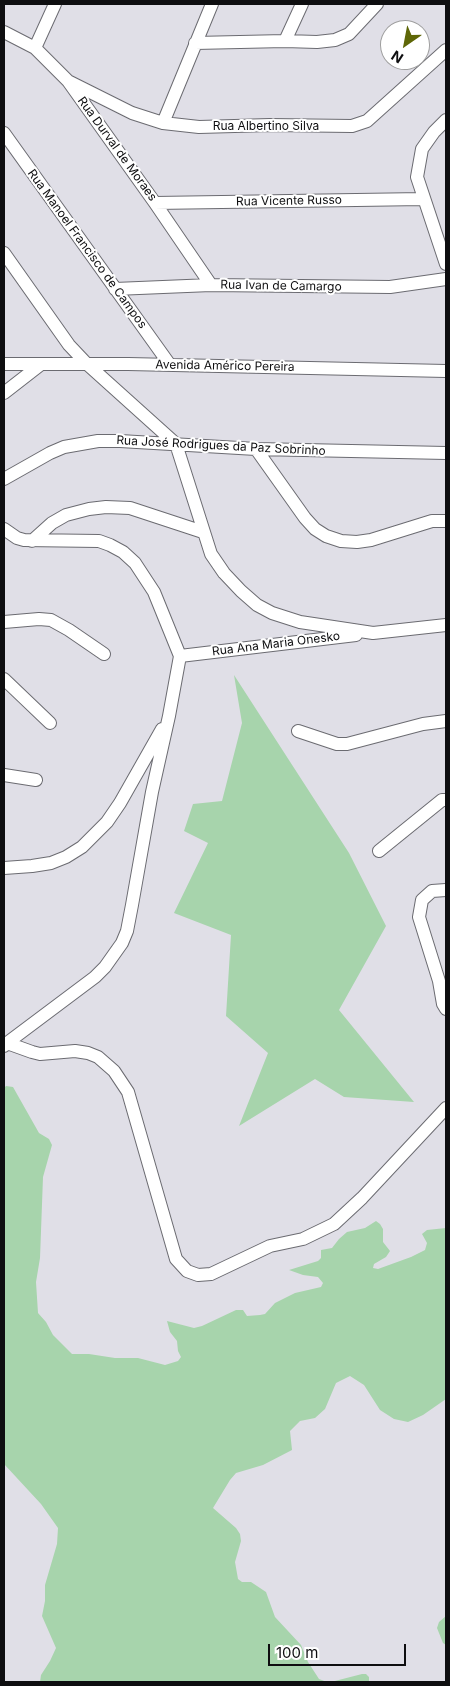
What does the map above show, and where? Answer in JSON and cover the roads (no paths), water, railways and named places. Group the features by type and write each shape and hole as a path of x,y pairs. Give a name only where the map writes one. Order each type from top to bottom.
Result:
{"street":[{"path":"35,48 55,4"},
{"path":"163,123 212,4"},
{"path":"285,41 302,4"},
{"path":"195,43 317,42 335,40 349,34 377,4"},
{"name":"Rua Durval de Moraes","path":"4,32 35,48 68,81 211,285"},
{"name":"Rua Albertino Silva","path":"68,81 132,113 163,123 199,127 270,125 352,126 368,121 446,50"},
{"path":"446,120 434,132 422,150 417,177 446,264"},
{"name":"Rua Manoel Francisco de Campos","path":"4,133 170,365"},
{"name":"Rua Vicente Russo","path":"155,203 423,199"},
{"path":"4,253 69,345 86,364 176,444 211,554 224,573 242,591 272,613 300,622 373,633 446,625"},
{"name":"Rua Ivan de Camargo","path":"115,289 211,285 390,287 446,279"},
{"name":"Avenida Américo Pereira","path":"4,364 170,365 446,371"},
{"path":"4,393 40,365"},
{"name":"Rua José Rodrigues da Paz Sobrinho","path":"4,479 50,453 76,443 120,441 256,449 446,453"},
{"path":"256,449 305,518 315,529 326,536 341,541 357,542 371,540 432,521 446,521"},
{"path":"32,541 52,523 66,515 89,508 106,507 130,508 203,532"},
{"path":"4,530 17,538 32,541 99,541 123,552 135,562 154,592 180,656 152,792 131,914 122,944 95,977 5,1044"},
{"path":"4,622 39,618 51,620 104,654"},
{"name":"Rua Ana Maria Onesko","path":"180,656 373,633"},
{"path":"4,679 50,723"},
{"path":"4,868 51,863 66,857 82,847 107,822 120,803 169,716"},
{"path":"298,731 337,744 347,744 423,724 446,721"},
{"path":"4,775 36,780"},
{"path":"379,852 442,800 446,800"},
{"path":"446,890 432,891 422,900 419,917 443,980 443,1004 446,1009"},
{"path":"5,1044 40,1054 75,1051 88,1053 102,1060 118,1077 128,1092 176,1259 187,1271 198,1275 210,1274 270,1246 303,1238 334,1224 362,1198 446,1108"}]}
